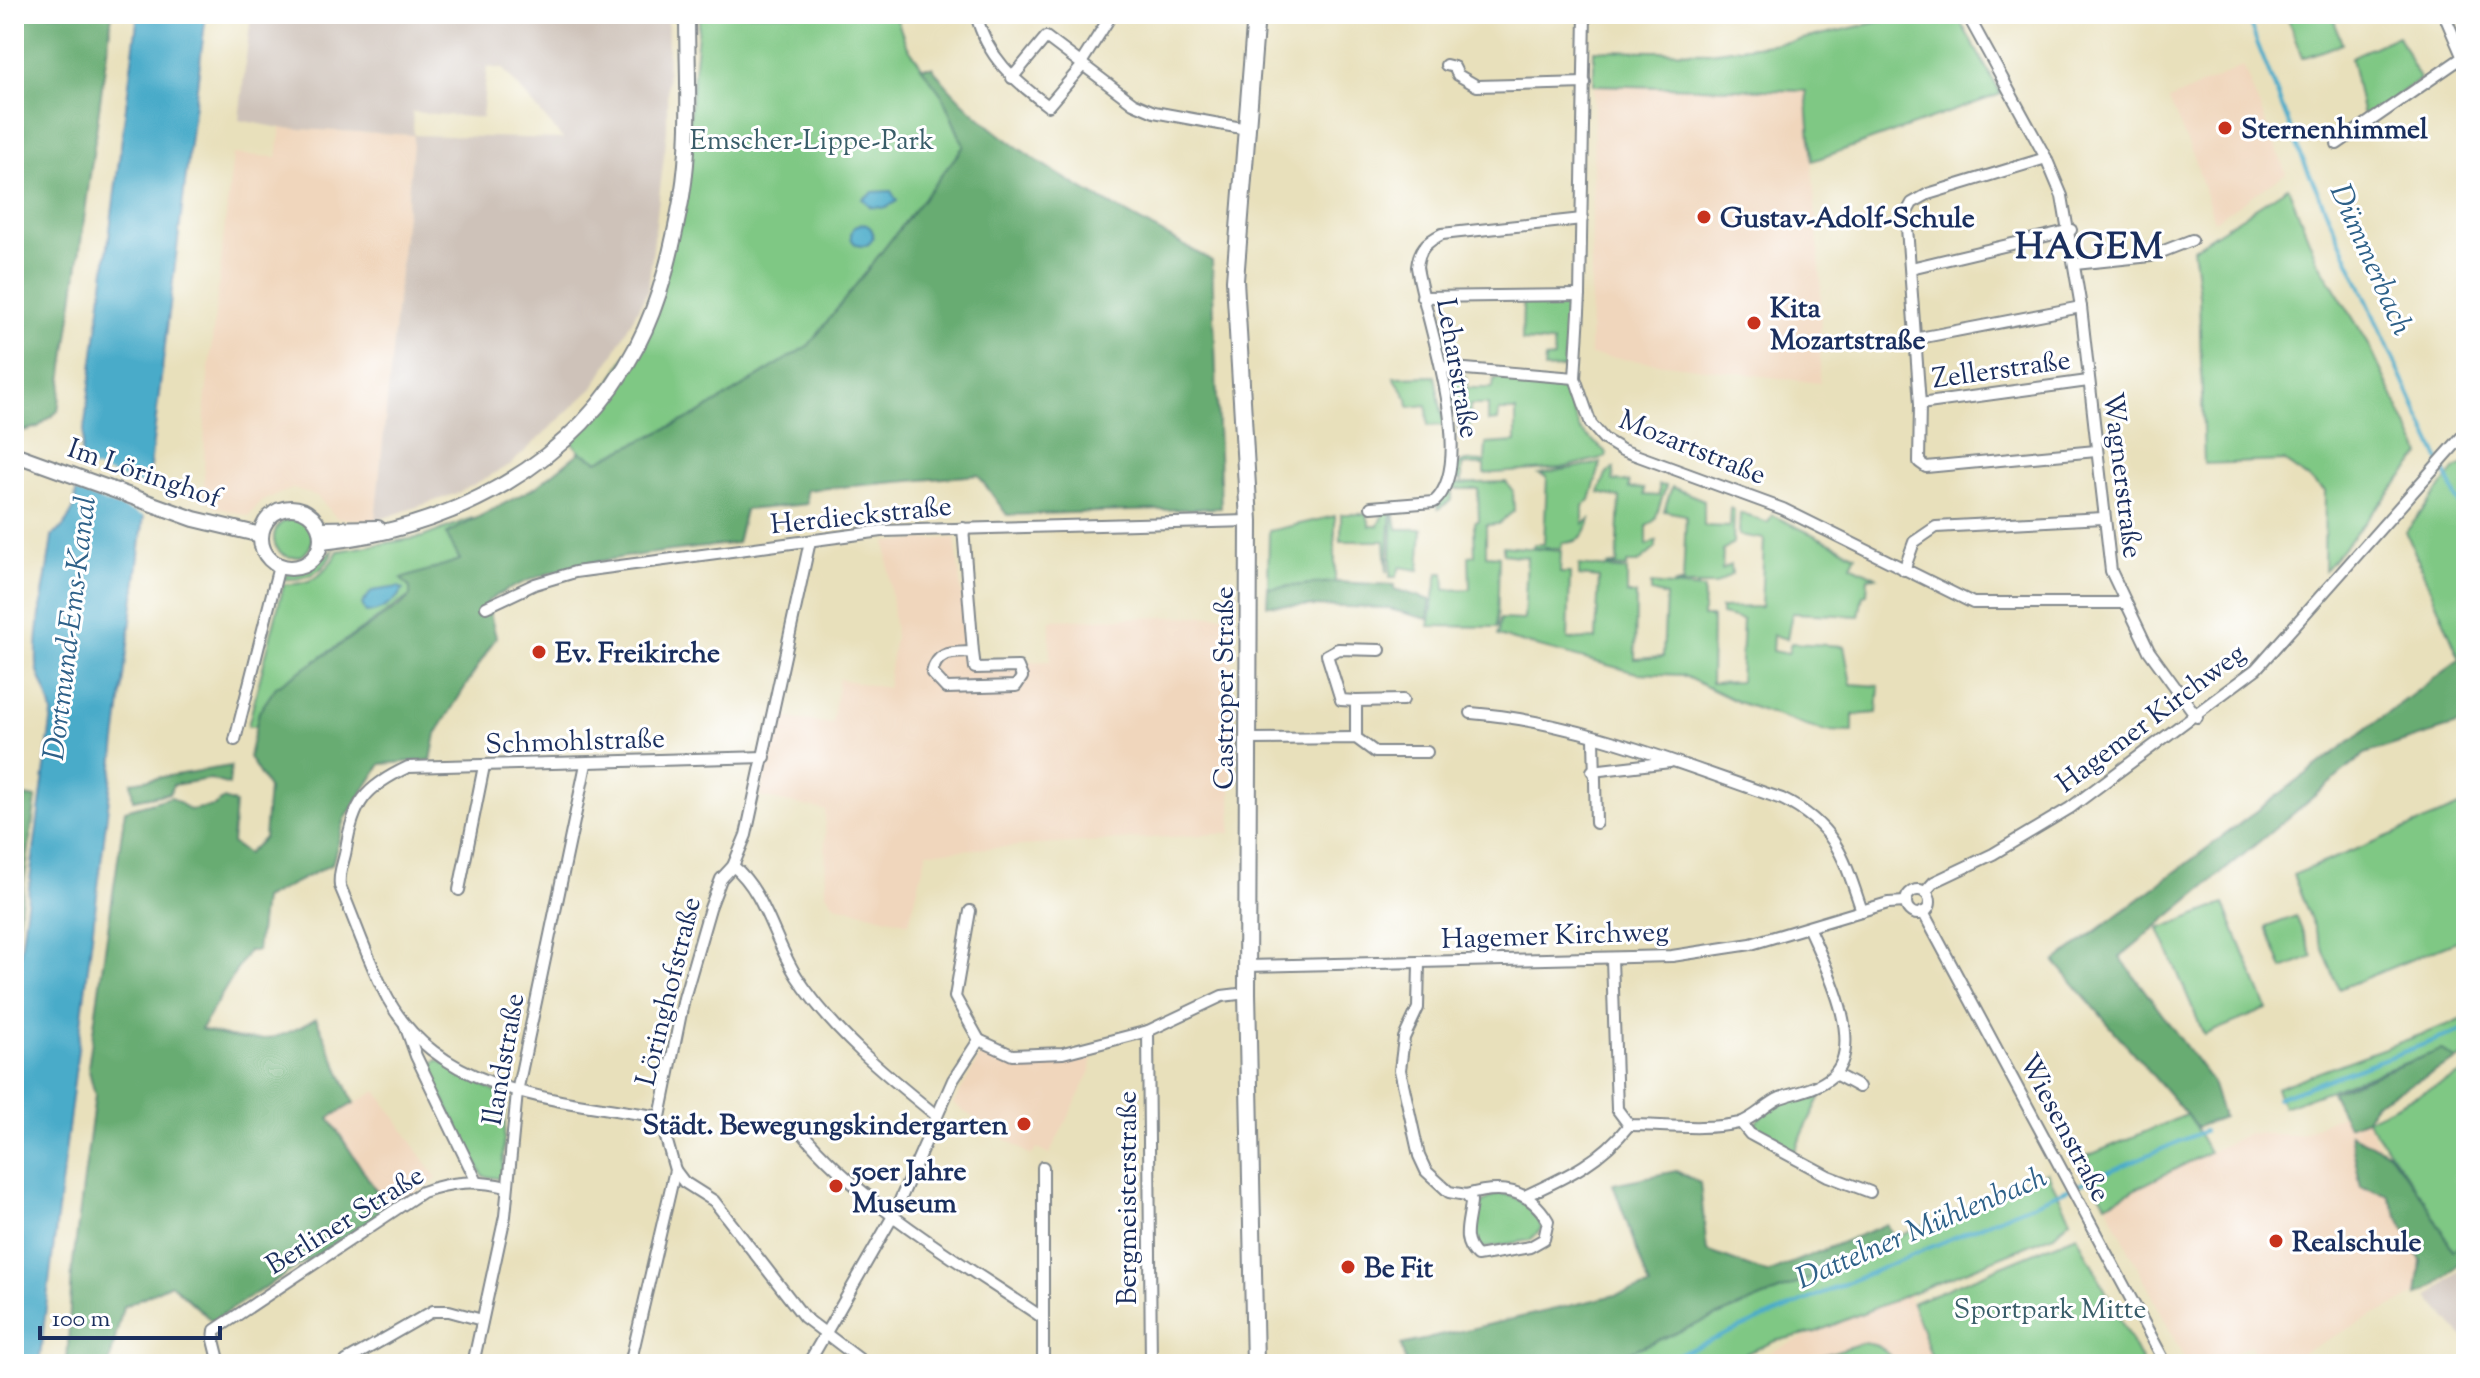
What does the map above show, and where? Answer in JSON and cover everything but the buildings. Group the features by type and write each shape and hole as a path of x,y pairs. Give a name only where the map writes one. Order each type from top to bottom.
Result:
{"main road":[{"name":"Castroper Straße","path":"1255,1364 1247,993 1249,521 1235,280 1256,14"}],"street":[{"path":"321,536 376,537 481,498 543,458 593,410 637,346 669,258 683,193 687,14"},
{"path":"976,14 990,53 1012,78 1048,106 1082,64 1112,14"},
{"name":"Mozartstraße","path":"1585,14 1580,295 1575,378 1591,424 1604,439 1622,450 1783,509 1981,605 2123,603"},
{"name":"Wagnerstraße","path":"1967,14 2046,158 2062,196 2071,230 2111,571 2123,603 2149,651 2197,717"},
{"path":"2337,144 2464,61 2462,44 2444,14"},
{"path":"1012,78 1046,37 1133,103 1154,112 1247,129"},
{"path":"1446,65 1477,86 1585,83"},
{"path":"2046,158 1928,194 1912,203 1906,214 1920,404 1919,462 1926,467 2096,451"},
{"name":"Leharstraße","path":"1371,507 1434,502 1447,489 1451,439 1441,367 1422,297 1419,254 1428,241 1442,234 1582,219"},
{"path":"1911,268 2071,230"},
{"path":"2075,264 2151,256 2192,240"},
{"path":"1422,297 1580,295"},
{"path":"1914,339 2081,307"},
{"path":"1441,367 1575,378"},
{"name":"Zellerstraße","path":"1920,404 2088,381"},
{"name":"Hagemer Kirchweg","path":"1247,966 1612,959 1741,947 1888,903 1906,902 1914,890 1925,892 1934,882 1993,854 2070,808 2197,717 2268,658 2466,432"},
{"name":"Im Löringhof","path":"14,454 194,519 261,535"},
{"path":"289,507 309,513 321,536 311,562 301,567 279,566 265,553 261,535 270,516 289,507"},
{"path":"1904,570 1914,542 1936,527 2103,518"},
{"name":"Herdieckstraße","path":"486,607 535,584 575,572 882,531 1249,521"},
{"path":"963,528 975,668 1018,667 1022,677 1016,686 946,688 937,682 932,673 935,661 944,653 973,652"},
{"name":"Löringhofstraße","path":"630,1364 675,1170 660,1117 684,998 721,879 733,866 746,835 810,541"},
{"path":"235,740 279,566"},
{"path":"1380,650 1338,649 1327,655 1341,700 1403,700"},
{"path":"1356,701 1356,738"},
{"path":"1471,713 1514,716 1594,738 1782,799 1806,811 1827,829 1844,859 1862,911"},
{"path":"1250,739 1356,738 1375,752 1427,752"},
{"path":"1594,738 1592,771 1596,823"},
{"name":"Schmohlstraße","path":"405,1023 388,1000 340,886 338,872 346,853 348,823 357,806 387,777 408,767 765,757"},
{"path":"1592,771 1671,762"},
{"name":"Ilandstraße","path":"473,1364 507,1187 517,1092 586,764"},
{"path":"459,890 484,766"},
{"path":"733,866 753,885 767,922 797,978 847,1038 937,1116"},
{"path":"1906,902 1911,912 1923,912 1929,903 1925,892"},
{"path":"970,911 955,997 979,1040 1012,1055 1063,1053 1148,1031 1222,996 1247,993"},
{"name":"Wiesenstraße","path":"1923,912 2166,1364"},
{"path":"1629,1125 1741,1123 1777,1099 1820,1085 1835,1074 1844,1053 1842,1009 1809,929"},
{"path":"1612,959 1617,1109 1629,1125"},
{"path":"1419,963 1418,1008 1402,1048 1400,1070 1419,1156 1426,1171 1449,1192 1466,1195 1499,1188 1527,1195 1548,1221 1544,1239 1530,1247 1477,1256 1468,1248 1465,1236 1471,1201 1466,1195"},
{"path":"405,1023 437,1053 474,1076 517,1092 660,1117"},
{"path":"405,1023 416,1056 476,1180"},
{"name":"Bergmeisterstraße","path":"1148,1031 1151,1364"},
{"path":"808,1364 822,1333 893,1216 953,1080 979,1040"},
{"path":"1835,1074 1859,1087"},
{"path":"1741,1123 1750,1134 1828,1176 1870,1192"},
{"path":"1527,1195 1585,1168 1610,1149 1629,1125"},
{"path":"798,1128 816,1150 893,1216 1043,1318"},
{"path":"1043,1167 1043,1364"},
{"path":"675,1170 684,1182 714,1201 804,1317 866,1364"},
{"name":"Berliner Straße","path":"220,1364 215,1330 422,1192 451,1182 476,1180 507,1187"},
{"path":"346,1361 433,1311 482,1320"}],"shaded area":[{"path":"251,14 668,14 667,131 648,290 593,388 510,465 458,493 375,521 414,135 281,128 239,120","holes":["487,67 503,69 563,139 414,135 412,112 482,118"]},
{"name":"Sternenhimmel","path":"2243,66 2286,173 2214,221 2194,157 2169,100"},
{"name":"Gustav-Adolf-Schule","path":"1594,85 1806,91 1821,280 1820,383 1590,355"},
{"path":"281,128 414,135 375,521 337,518 317,496 294,488 261,501 249,516 215,507 204,498 205,404 233,154 277,157"},
{"path":"955,538 970,665 1050,661 1050,620 1232,615 1231,833 927,852 909,923 835,905 826,893 825,810 760,797 779,717 832,724 839,679 887,688 895,636 886,542"},
{"name":"Städt. Bewegungskindergarten","path":"982,1053 1016,1065 1092,1057 1091,1071 1049,1155 1037,1149 1031,1156 953,1104"},
{"path":"377,1091 437,1179 388,1209 328,1118"},
{"name":"Realschule","path":"2359,1106 2447,1278 2280,1364 2260,1364 2250,1345 2214,1364 2187,1364 2106,1204 2248,1133 2300,1135"},
{"path":"2466,1265 2466,1341 2428,1297"},
{"path":"1908,1292 1934,1364 1743,1364"}],"green space":[{"path":"14,14 112,14 58,411 38,427 16,433"},
{"name":"Emscher-Lippe-Park","path":"700,14 895,14 906,44 942,95 964,146 809,345 698,414 598,461 580,452 568,437 593,411 656,305 688,131"},
{"path":"1913,14 1956,14 2001,94 1812,161 1806,91 1594,85 1594,50 1708,52 1794,41"},
{"path":"2286,14 2332,14 2342,44 2302,58"},
{"path":"2398,36 2420,79 2367,117 2362,112 2351,57"},
{"path":"921,67 932,67 958,98 1024,152 1100,199 1212,261 1221,508 1007,515 978,475 806,490 807,504 745,510 737,543 574,566 513,587 487,602 496,637 436,734 431,760 381,764 345,819 332,864 263,899 257,951 248,951 201,1029 233,1038 260,1039 287,1033 316,1018 354,1103 329,1118 388,1209 212,1321 171,1284 123,1307 109,1364 67,1364 72,1270 95,1095 88,1067 125,810 171,797 190,810 214,806 224,799 235,803 232,843 247,854 264,838 268,788 249,757 259,712 276,687 401,605 410,596 410,588 401,579 460,560 446,534 536,487 580,452 598,461 698,414 809,345 964,146 942,95"},
{"path":"2288,187 2317,260 2366,339 2421,455 2324,571 2325,491 2284,461 2204,464 2199,295 2193,248"},
{"path":"1523,302 1568,302 1564,368 1544,369 1545,359 1554,358 1553,343 1522,341"},
{"path":"1435,376 1444,425 1428,426 1427,405 1409,407 1408,399 1394,377"},
{"path":"1459,376 1467,377 1467,388 1493,388 1494,379 1501,378 1564,388 1580,430 1607,453 1606,457 1562,468 1484,474 1484,465 1462,465 1462,481 1452,476 1452,467 1465,461 1485,462 1486,444 1516,442 1516,411 1499,411 1498,421 1488,422 1488,405 1470,405 1470,438 1461,438 1449,383"},
{"path":"1601,463 1590,500 1583,506 1583,524 1590,519 1584,534 1573,542 1562,543 1561,548 1533,548 1534,544 1544,544 1547,477 1539,474"},
{"path":"2466,464 2466,663 2460,659 2406,532 2455,469"},
{"path":"1614,468 1613,481 1629,482 1629,488 1644,489 1644,495 1659,496 1659,485 1666,486 1655,520 1647,526 1647,545 1656,541 1656,548 1638,563 1627,563 1627,567 1606,566 1617,564 1620,498 1599,493 1606,474"},
{"path":"1506,482 1513,491 1514,511 1498,524 1486,525 1486,555 1499,556 1497,627 1429,626 1438,573 1444,573 1445,590 1470,589 1469,556 1475,555 1474,522 1479,521 1478,489 1452,489 1452,500 1438,509 1437,506 1450,491 1451,484"},
{"path":"1672,487 1704,500 1704,526 1729,527 1730,508 1734,510 1733,543 1723,550 1722,570 1731,565 1732,574 1715,585 1673,585 1683,582 1686,515 1664,511"},
{"path":"1393,508 1397,529 1422,529 1419,570 1400,567 1396,577 1390,577"},
{"path":"1391,509 1387,573 1385,541 1341,541 1341,514 1367,514 1370,526 1378,526 1383,514"},
{"path":"1740,513 1768,523 1772,515 1856,555 1851,565 1876,577 1868,578 1867,594 1863,595 1859,616 1792,613 1787,639 1773,635 1772,651 1788,654 1791,643 1844,646 1851,684 1879,686 1877,713 1853,715 1853,732 1821,731 1738,702 1682,675 1637,673 1498,636 1500,619 1524,620 1527,557 1503,554 1503,546 1561,551 1560,573 1570,573 1568,640 1596,639 1599,578 1579,576 1579,565 1627,570 1627,594 1636,594 1635,659 1663,657 1666,596 1651,592 1651,584 1704,589 1703,617 1712,617 1711,683 1740,682 1743,620 1721,615 1721,608 1761,607 1764,539 1739,535"},
{"path":"1335,516 1335,582 1268,588 1269,531"},
{"path":"472,518 473,522 447,534 460,560 402,580 410,588 410,596 324,655 259,712 256,726 248,726 284,584 302,583 317,577 338,551 423,537"},
{"path":"293,519 307,524 312,538 307,552 293,557 279,552 274,538 279,524"},
{"path":"334,549 314,574 299,579 281,579 289,573 308,571"},
{"path":"1335,582 1394,585 1394,589 1431,600 1428,619 1385,608 1267,605 1268,588"},
{"path":"2460,659 2466,663 2466,722 2365,754 2120,957 2212,1082 2223,1117 2197,1127 2055,962"},
{"path":"231,766 229,785 210,779 173,785 170,793 133,800 131,782"},
{"path":"14,794 36,798 14,953"},
{"path":"2464,805 2466,937 2339,989 2293,875"},
{"path":"2224,904 2267,1009 2204,1035 2159,929"},
{"path":"2296,916 2313,957 2283,969 2266,927"},
{"path":"2466,1018 2466,1056 2457,1060 2441,1050 2283,1107 2276,1088"},
{"path":"2441,1050 2457,1060 2375,1103 2366,1119 2348,1126 2331,1092"},
{"path":"438,1060 506,1098 502,1179 483,1176 427,1067"},
{"path":"2466,1072 2466,1242 2453,1250 2422,1196 2366,1119"},
{"path":"1811,1093 1820,1098 1793,1154 1756,1134 1754,1125 1765,1112"},
{"path":"2188,1114 2209,1152 2106,1204 2080,1159"},
{"path":"2350,1134 2388,1152 2422,1196 2453,1250 2466,1242 2465,1251 2456,1267 2417,1296 2421,1261 2387,1194 2361,1187"},
{"path":"1676,1171 1700,1183 1707,1251 1767,1273 1887,1224 1897,1243 1599,1364 1406,1364 1401,1345 1650,1287 1613,1184"},
{"path":"2047,1172 2071,1219 2054,1235 1816,1332 1775,1341 1721,1364 1599,1364 1897,1243 1895,1238"},
{"path":"1498,1193 1512,1197 1532,1210 1541,1229 1530,1240 1478,1249 1474,1247 1472,1238 1472,1222 1484,1202"},
{"name":"Sportpark Mitte","path":"2077,1235 2143,1364 1934,1364 1912,1303"},
{"path":"1862,1343 1882,1348 1895,1364 1795,1364"}],"water":[{"name":"Dortmund-Ems-Kanal","path":"138,14 206,14 39,1364 14,1364 14,1002 52,714 37,667 38,635 52,536 64,526 74,508"},
{"path":"891,191 897,201 886,208 871,207 862,199 873,192"},
{"path":"862,224 873,235 862,246 851,235"},
{"path":"399,587 403,590 392,602 377,611 366,613 362,604 372,591"}],"pier":[{"path":"76,462 151,488 147,517 72,490"}],"waterway":[{"name":"Dümmerbach","path":"2246,14 2301,155 2466,519"},
{"name":"Dattelner Mühlenbach","path":"2277,1098 2466,1029"},
{"name":"Dattelner Mühlenbach","path":"1656,1364 2204,1131"}],"place":[{"name":"Sternenhimmel","path":"2225,128"},
{"name":"Gustav-Adolf-Schule","path":"1704,217"},
{"name":"Kita Mozartstraße","path":"1754,323"},
{"name":"Ev. Freikirche","path":"539,652"},
{"name":"Städt. Bewegungskindergarten","path":"1024,1124"},
{"name":"50er Jahre Museum","path":"836,1186"},
{"name":"Realschule","path":"2276,1241"},
{"name":"Be Fit","path":"1348,1267"}],"district":[{"name":"HAGEM","path":"2090,245"}]}
